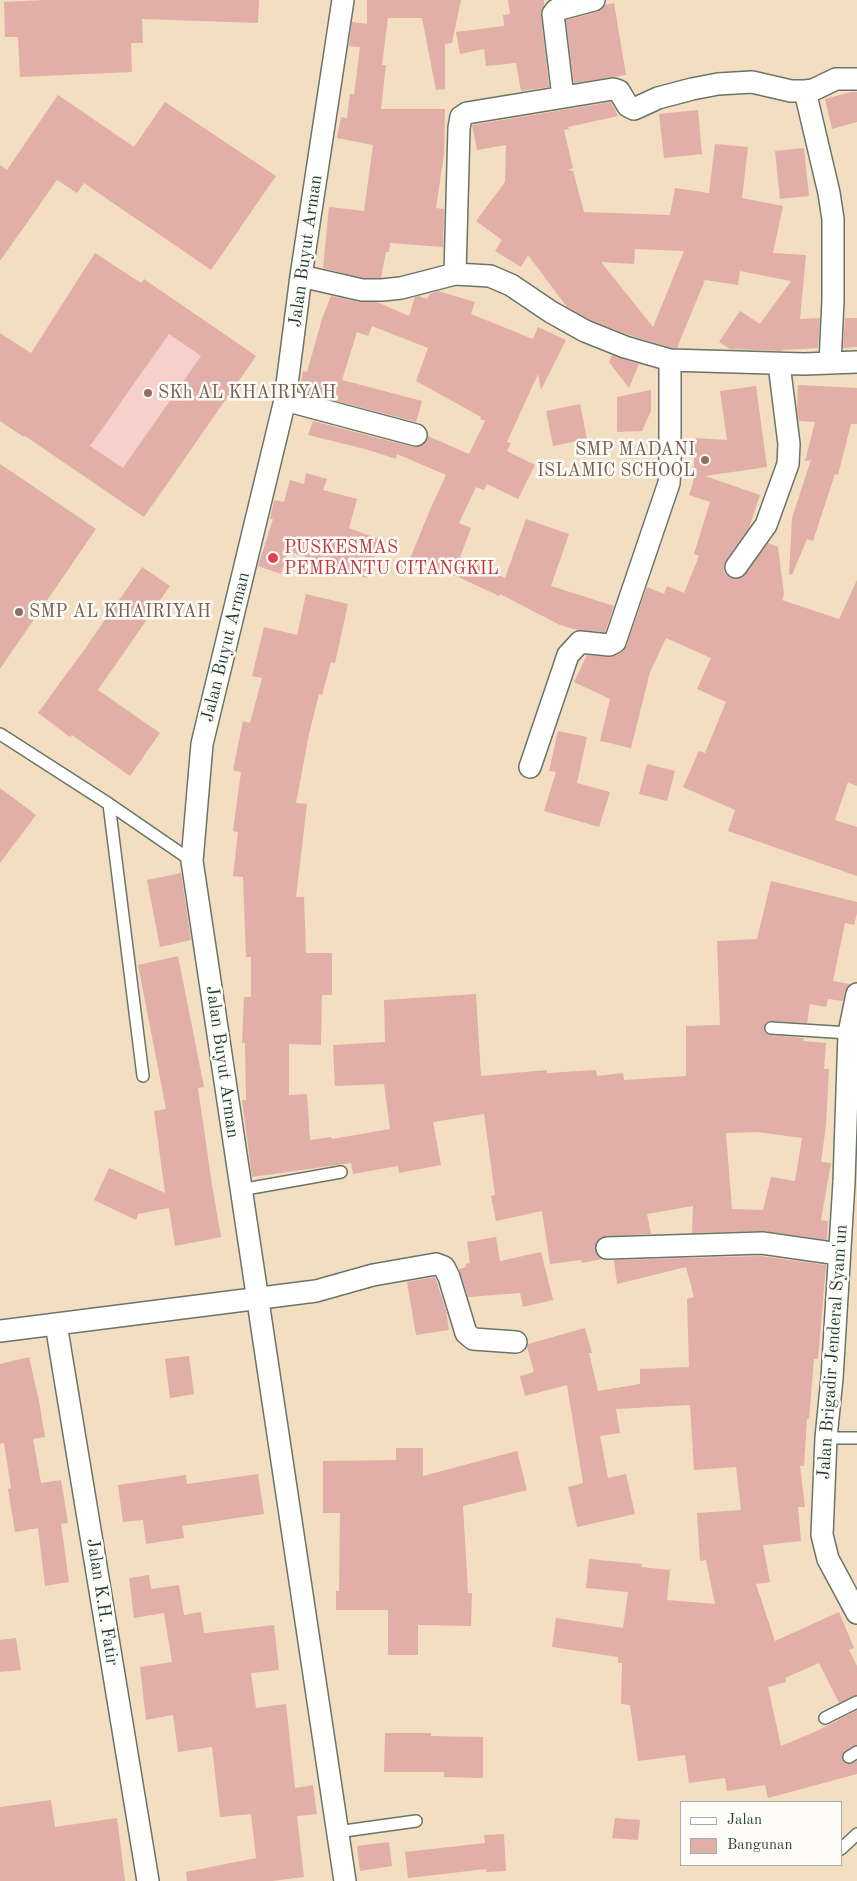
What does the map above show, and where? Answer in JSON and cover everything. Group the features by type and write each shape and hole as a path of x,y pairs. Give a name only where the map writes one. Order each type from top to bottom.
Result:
{"street":[{"name":"Jalan Buyut Arman","path":"343,0 301,276 285,400 202,744 192,861 256,1298 345,1881"},
{"path":"563,97 553,14 556,10 594,0"},
{"path":"455,274 458,128 461,117 467,112 616,90 620,92 628,106 634,109 645,103 692,89 740,82 764,84 791,91 805,92 836,79 857,79"},
{"path":"805,92 829,193 833,219 833,301 830,363"},
{"path":"301,276 362,290 401,288 455,274 490,276 511,285 551,312 585,331 670,360 779,364 857,362"},
{"path":"530,767 568,655 580,642 609,645 616,642 669,483 670,360"},
{"path":"736,567 766,525 788,464 789,444 779,364"},
{"path":"285,400 416,435"},
{"name":"Jalan Brigadir Jenderal Syam'un","path":"857,994 853,1033 851,1182 839,1254 832,1378 826,1438 822,1535 828,1559 857,1613"},
{"path":"607,1248 762,1243 839,1254"},
{"path":"0,1331 316,1291 373,1276 436,1264 444,1267 449,1277 466,1333 473,1339 516,1342"},
{"name":"Jalan K.H. Fatir","path":"56,1324 148,1881"}],"lane":[{"path":"0,734 109,804 192,861"},
{"path":"109,804 143,1076"},
{"path":"771,1028 853,1033"},
{"path":"240,1190 342,1172"},
{"path":"826,1438 857,1438"},
{"path":"825,1718 857,1702"},
{"path":"337,1832 416,1821"},
{"path":"842,1848 857,1834"}],"shaded area":[{"name":"SKh AL KHAIRIYAH","path":"144,279 256,356 144,517 33,441"}],"building":[{"path":"43,0 259,0 258,23 142,19 143,43 131,43 132,72 20,77 18,37 5,37 4,2"},
{"path":"367,0 461,0 452,43 445,44 445,89 436,90 422,18 388,18 382,65 386,65 381,109 445,109 444,154 436,208 444,209 443,247 390,243 389,252 386,252 381,278 363,278 323,268 329,207 364,211 373,145 337,138 341,117 347,118 350,94 354,95 360,47 349,46 352,22 367,24"},
{"path":"508,0 544,0 541,16 549,87 521,91 516,63 486,66 484,49 460,54 456,32 504,26 503,15 510,14"},
{"path":"614,3 626,75 574,83 566,20 597,12 605,5"},
{"path":"857,92 857,122 832,129 825,99"},
{"path":"58,95 134,147 165,102 276,176 211,270 84,183 77,193 57,180 0,261 0,165 7,170"},
{"path":"611,102 618,116 568,127 569,129 564,130 573,168 568,170 573,171 584,212 670,215 675,188 709,193 715,144 748,147 742,198 783,206 773,253 806,255 800,319 820,318 818,348 782,351 730,349 719,342 740,311 760,324 791,281 740,271 738,285 705,280 677,348 629,335 590,320 567,307 528,255 521,267 495,251 502,240 476,221 505,182 506,145 477,150 472,125","holes":["635,249 684,251 653,327 601,262 634,264"]},
{"path":"698,110 702,154 664,158 659,114"},
{"path":"804,148 809,196 780,199 775,151"},
{"name":"SKh AL KHAIRIYAH","path":"95,253 141,283 144,279 256,356 144,517 0,421 0,333 31,353","holes":["169,334 201,356 123,468 90,446"]},
{"path":"438,291 475,302 471,314 533,339 538,327 566,340 541,390 538,374 507,442 511,443 507,451 535,465 518,499 487,484 484,490 476,487 459,523 471,528 460,557 505,578 526,519 569,534 551,586 614,606 605,632 577,630 560,625 500,594 499,596 450,573 410,559 446,475 397,454 396,459 308,435 313,421 413,447 419,447 424,444 428,436 469,454 485,421 416,381 428,348 372,326 368,336 357,332 342,380 422,401 416,422 299,391 303,371 307,372 322,319 331,296 359,302 377,302 409,316 415,297 419,296 427,299 430,294"},
{"path":"845,318 857,318 857,347 843,348"},
{"path":"612,355 639,364 629,388 609,362"},
{"path":"798,385 857,388 857,424 851,424 838,475 835,474 813,541 807,539 792,575 789,574 792,518 811,460 805,461 815,422 799,421 797,409"},
{"path":"756,386 767,467 705,476 760,495 749,528 726,560 724,572 729,577 735,579 742,578 768,543 778,547 784,594 782,600 839,619 857,580 857,786 848,782 835,820 857,827 857,876 728,831 735,810 683,787 699,751 705,753 726,702 697,689 711,658 666,638 650,672 631,748 600,741 610,699 574,682 587,655 614,656 621,653 626,647 647,587 664,594 667,586 684,593 699,556 694,554 710,502 689,495 693,483 695,438 727,440 720,391"},
{"path":"651,390 651,411 642,431 617,432 617,397"},
{"path":"580,404 587,439 553,446 546,411"},
{"name":"SMP AL KHAIRIYAH","path":"0,464 96,529 0,669"},
{"path":"306,473 327,479 323,490 357,499 349,528 381,540 367,578 288,551 281,574 258,566 273,519 270,519 274,500 284,502 290,480 304,484"},
{"path":"142,567 170,586 98,690 160,733 130,776 72,735 70,737 38,713"},
{"path":"306,594 348,604 335,663 331,662 322,695 319,694 309,734 296,803 307,804 296,897 304,897 306,953 332,953 332,995 322,995 321,1045 289,1044 289,1095 307,1094 310,1140 331,1137 332,1139 390,1129 384,1084 335,1086 333,1045 385,1042 384,1000 476,994 481,1076 547,1070 547,1073 596,1070 597,1076 623,1073 624,1080 686,1076 686,1026 720,1025 717,941 757,939 771,881 857,902 854,925 845,923 833,981 850,984 845,991 843,1001 828,999 826,1007 810,1004 807,1023 771,1021 767,1022 764,1027 765,1032 770,1035 804,1038 803,1041 826,1043 824,1069 829,1069 826,1125 821,1162 831,1163 821,1220 828,1221 827,1240 762,1231 692,1233 693,1206 647,1214 651,1234 601,1237 596,1243 595,1249 597,1255 602,1259 582,1263 581,1260 550,1264 542,1211 496,1221 491,1196 495,1195 484,1114 433,1122 441,1165 399,1173 398,1166 353,1174 351,1163 252,1177 242,1100 246,1100 245,1043 242,1043 244,997 251,997 251,957 246,957 243,877 233,876 238,832 233,831 241,772 233,770 243,721 250,723 262,678 252,676 264,627 297,635","holes":["757,1132 802,1138 795,1181 771,1177 763,1210 732,1209 726,1133"]},
{"path":"558,731 587,737 577,783 610,792 599,827 544,811 556,772 549,771"},
{"path":"647,764 675,771 667,801 639,794"},
{"path":"0,788 36,815 0,863"},
{"path":"181,873 191,940 160,947 147,880"},
{"path":"178,956 204,1087 198,1088 221,1237 175,1246 169,1208 138,1214 136,1220 94,1200 109,1168 165,1193 154,1111 166,1109 138,965"},
{"path":"496,1237 500,1261 541,1252 553,1300 523,1307 520,1293 468,1297 459,1269 466,1267 466,1264 470,1263 467,1242"},
{"path":"761,1256 826,1265 818,1359 814,1359 804,1466 800,1466 805,1507 798,1507 801,1541 763,1545 770,1582 756,1584 775,1641 839,1612 854,1648 849,1650 857,1666 857,1695 839,1703 819,1663 785,1678 786,1682 768,1687 781,1746 817,1731 857,1710 857,1745 845,1751 842,1757 846,1764 857,1761 857,1774 768,1798 765,1785 727,1791 725,1778 689,1783 685,1755 638,1761 630,1705 621,1704 622,1663 618,1663 618,1657 552,1647 556,1618 623,1628 628,1592 586,1588 589,1559 642,1564 641,1567 670,1570 667,1600 715,1604 706,1560 700,1561 697,1513 741,1510 736,1467 694,1470 690,1405 616,1409 620,1433 600,1436 608,1478 626,1474 635,1514 577,1527 568,1487 583,1483 567,1385 525,1396 520,1376 534,1372 527,1347 528,1344 585,1328 592,1353 589,1353 598,1391 640,1384 640,1369 689,1367 687,1299 694,1297 686,1267 617,1284 614,1260"},
{"path":"435,1277 446,1310 449,1330 416,1335 407,1282"},
{"path":"189,1356 194,1394 170,1398 165,1359"},
{"path":"29,1357 45,1437 33,1439 41,1483 61,1480 68,1523 61,1524 69,1582 45,1586 38,1528 15,1532 8,1489 11,1488 4,1443 0,1444 0,1364"},
{"path":"396,1448 423,1448 423,1476 517,1451 527,1490 463,1506 468,1593 472,1593 471,1626 418,1625 418,1655 388,1655 388,1610 336,1610 336,1591 339,1591 340,1513 323,1513 323,1461 396,1460"},
{"path":"258,1474 264,1514 182,1526 184,1538 146,1544 143,1520 123,1522 118,1485 186,1475 187,1484"},
{"path":"149,1575 151,1589 179,1585 184,1615 201,1612 204,1633 274,1625 279,1670 251,1673 256,1708 286,1704 295,1788 313,1785 317,1814 297,1816 304,1877 272,1881 187,1881 186,1872 256,1858 251,1814 220,1817 212,1747 178,1752 173,1715 146,1720 140,1667 172,1662 164,1613 134,1618 129,1578"},
{"path":"16,1638 21,1670 0,1672 0,1640"},
{"path":"385,1733 431,1733 431,1736 483,1737 483,1778 444,1777 444,1772 384,1772"},
{"path":"51,1800 55,1827 117,1818 125,1881 0,1881 0,1807"},
{"path":"615,1818 640,1820 638,1840 612,1838"},
{"path":"504,1834 506,1871 486,1872 486,1869 408,1878 405,1852 485,1843 484,1835"},
{"path":"389,1842 392,1866 360,1871 357,1846"}],"place":[{"name":"SKh AL KHAIRIYAH","path":"148,393"},
{"name":"SMP MADANI ISLAMIC SCHOOL","path":"705,460"},
{"name":"PUSKESMAS PEMBANTU CITANGKIL","path":"273,558"},
{"name":"SMP AL KHAIRIYAH","path":"19,612"}]}
